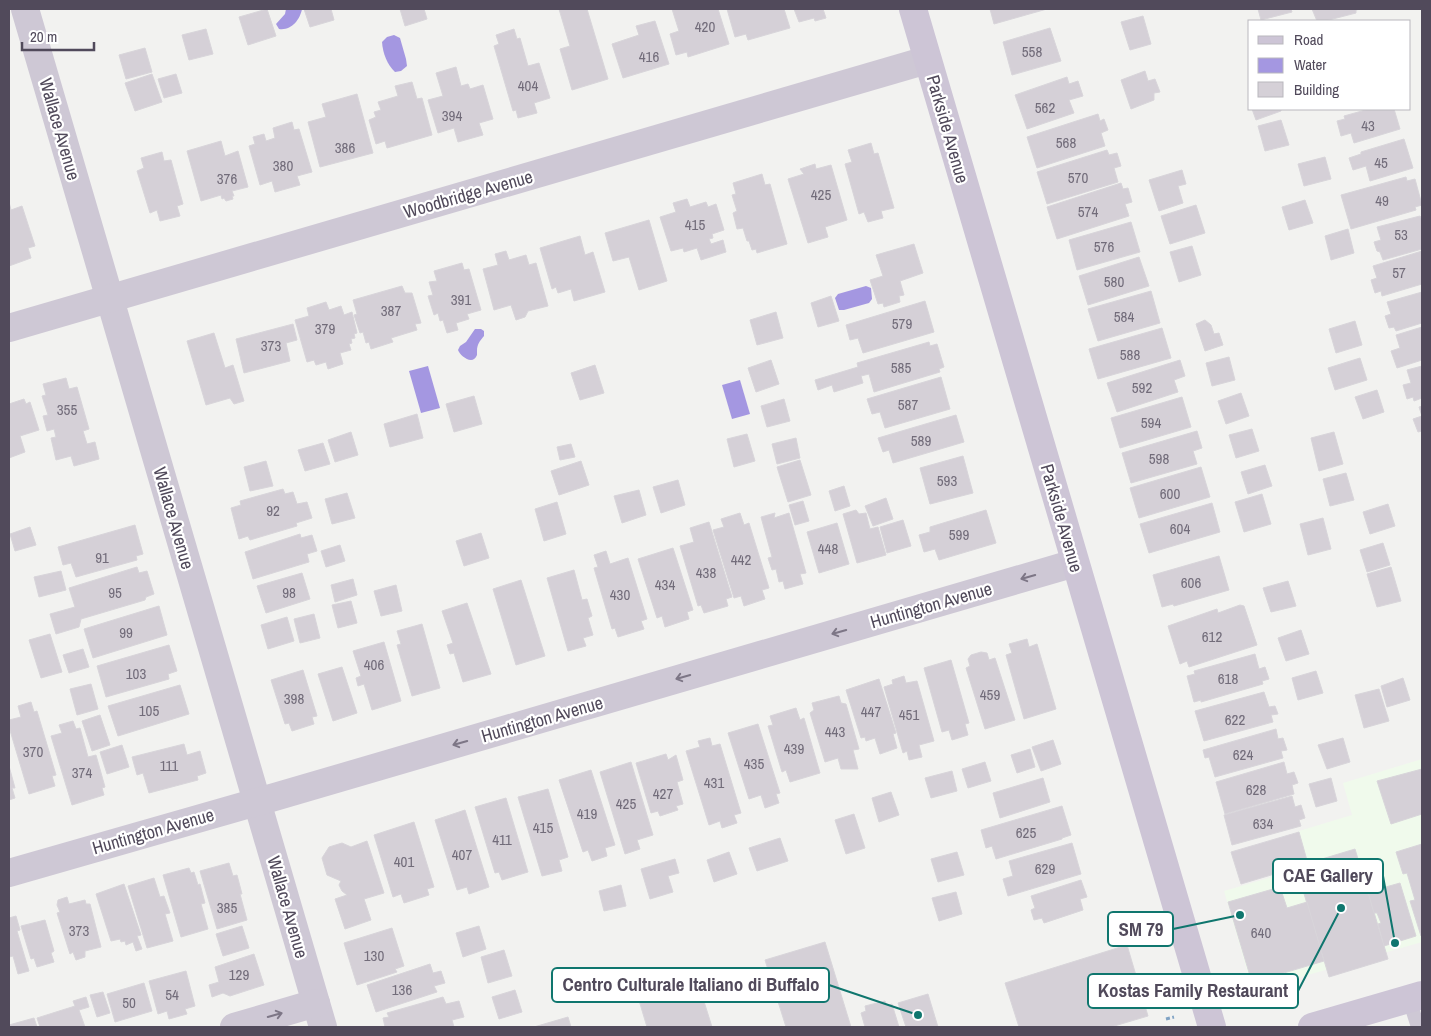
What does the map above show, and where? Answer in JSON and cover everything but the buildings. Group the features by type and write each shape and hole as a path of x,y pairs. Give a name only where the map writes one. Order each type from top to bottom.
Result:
{"street":[{"name":"Wallace Avenue","path":"25,9 320,1015"},
{"name":"Parkside Avenue","path":"912,9 1212,1027"},
{"name":"Woodbridge Avenue","path":"9,328 927,60"},
{"name":"Huntington Avenue","path":"9,873 1075,563"},
{"path":"1312,1027 1416,997"},
{"path":"234,1027 320,1015"}],"lane":[{"path":"1416,997 1418,1027"}],"path":[{"path":"1239,997 1243,1009"},
{"path":"1166,1019 1174,1017"}],"shaded area":[{"path":"1422,759 1422,942 1253,991 1224,891 1309,866 1299,831 1352,815 1343,783"}],"water":[{"path":"286,9 302,9 294,24 287,28 279,29 276,24 285,14"},
{"path":"394,35 400,38 407,66 401,71 395,72 386,59 382,42 387,37"},
{"path":"866,286 871,288 872,299 869,303 839,310 835,298 838,294"},
{"path":"475,329 484,331 484,336 478,344 477,355 473,360 470,360 461,355 458,350"},
{"path":"428,366 440,408 421,413 409,371"},
{"path":"740,380 750,414 732,419 722,385"}],"place":[{"name":"Kostas Family Restaurant","path":"1341,908"},
{"name":"SM 79","path":"1240,915"},
{"name":"CAE Gallery","path":"1395,943"},
{"name":"Centro Culturale Italiano di Buffalo","path":"918,1015"}]}
